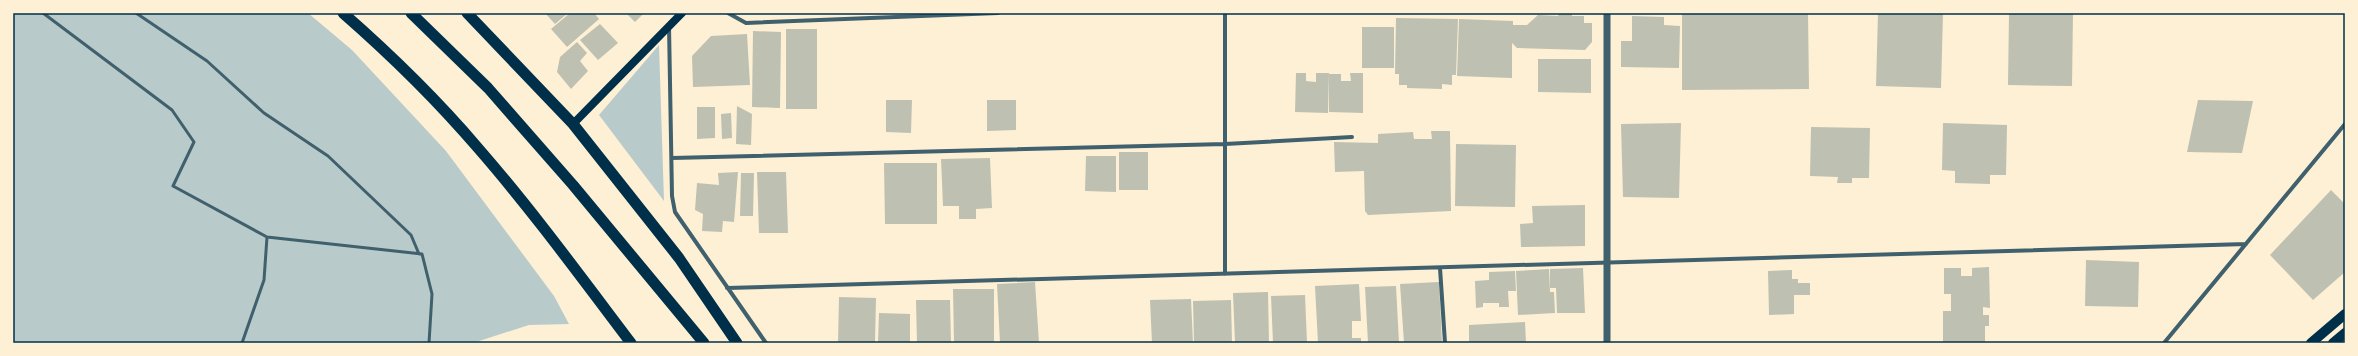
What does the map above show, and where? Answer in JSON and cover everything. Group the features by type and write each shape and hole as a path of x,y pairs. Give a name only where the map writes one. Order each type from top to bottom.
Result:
{"highway":[{"path":"343,13 433,99 478,148 554,241 631,343"},
{"path":"411,13 488,88 573,185 704,343"},
{"path":"467,13 573,124 679,258 736,343"}],"main road":[{"path":"573,124 682,13"},
{"path":"2311,343 2345,314"},
{"path":"2333,343 2345,333"}],"street":[{"path":"728,13 746,23 998,13"},
{"path":"1225,13 1225,274"},
{"path":"1607,13 1607,343"},
{"path":"669,26 672,196 675,212 766,343"},
{"path":"2164,343 2345,124"},
{"path":"672,158 1224,144 1352,137"},
{"path":"727,288 2246,244"},
{"path":"1440,268 1445,343"}],"lane":[{"path":"43,13 172,110 194,142 174,186 267,237 422,254 432,294 429,343"},
{"path":"136,13 207,61 264,113 328,156 411,235 418,254"},
{"path":"242,343 264,280 267,237"}],"shaded area":[{"path":"13,13 308,13 352,50 446,151 554,296 569,324 529,325 473,343 13,343"},
{"path":"659,45 664,201 599,115"}],"building":[{"path":"545,13 568,13 555,24"},
{"path":"570,13 594,13 599,19 567,47 551,29"},
{"path":"626,13 644,13 635,22"},
{"path":"1559,13 1572,13 1572,16 1584,16 1584,23 1592,23 1592,42 1585,50 1517,48 1512,43 1512,78 1457,76 1459,19 1513,21 1513,25 1527,25 1538,15 1558,16"},
{"path":"1682,13 1808,13 1809,89 1682,90"},
{"path":"1878,13 1943,13 1941,88 1876,86"},
{"path":"2009,13 2073,13 2072,86 2008,85"},
{"path":"1632,16 1664,17 1664,25 1680,26 1679,68 1621,67 1621,41 1632,41"},
{"path":"1396,18 1458,19 1456,75 1452,75 1452,85 1442,84 1442,89 1407,88 1407,85 1399,85 1399,74 1395,74"},
{"path":"600,24 618,43 598,60 580,40"},
{"path":"1362,27 1394,27 1394,68 1362,68"},
{"path":"786,29 817,29 817,109 786,109"},
{"path":"753,31 781,32 780,108 752,107"},
{"path":"747,34 750,85 693,87 692,56 711,36"},
{"path":"577,42 587,53 580,61 588,71 571,89 557,72 560,57"},
{"path":"1538,59 1591,59 1591,93 1538,92"},
{"path":"1296,73 1306,73 1306,81 1316,82 1316,73 1329,73 1328,113 1295,112"},
{"path":"1350,73 1363,73 1363,113 1329,112 1329,74 1341,74 1341,81 1351,81"},
{"path":"886,100 912,100 911,133 886,132"},
{"path":"987,100 1016,100 1016,130 987,131"},
{"path":"2198,100 2253,101 2242,153 2187,152"},
{"path":"737,106 752,114 751,145 736,144"},
{"path":"697,107 715,107 715,138 697,139"},
{"path":"731,113 732,138 722,139 721,114"},
{"path":"1681,123 1679,198 1623,197 1621,124"},
{"path":"1943,123 2007,125 2006,175 1990,175 1990,184 1955,183 1955,171 1942,170"},
{"path":"1811,127 1870,128 1869,178 1852,178 1852,183 1837,183 1838,177 1810,176"},
{"path":"1431,131 1450,131 1451,211 1368,215 1365,211 1364,171 1335,172 1334,142 1378,143 1378,134 1413,132 1414,139 1432,139"},
{"path":"1456,144 1516,145 1515,207 1455,206"},
{"path":"1119,152 1148,152 1148,190 1119,190"},
{"path":"1086,156 1116,156 1116,192 1085,191"},
{"path":"990,158 992,208 976,209 976,219 959,219 959,206 943,206 941,159"},
{"path":"884,163 937,163 937,224 885,224"},
{"path":"738,172 734,222 723,221 722,232 702,231 703,214 695,210 697,183 719,185 718,173"},
{"path":"757,172 786,172 788,233 759,233"},
{"path":"741,173 754,173 753,216 740,216"},
{"path":"2331,190 2345,204 2345,272 2313,300 2270,255"},
{"path":"1585,205 1585,246 1521,247 1520,224 1533,223 1532,206"},
{"path":"2086,260 2139,262 2138,307 2085,306"},
{"path":"1989,267 1990,308 1983,307 1983,315 1989,315 1989,326 1985,326 1985,343 1943,343 1943,311 1951,311 1951,294 1944,294 1944,268 1961,268 1961,276 1972,276 1972,268"},
{"path":"1583,268 1585,313 1557,313 1556,288 1550,288 1550,269"},
{"path":"1549,269 1550,292 1554,292 1555,313 1518,315 1516,271"},
{"path":"1792,270 1792,279 1798,279 1798,283 1810,283 1810,295 1794,295 1794,314 1769,315 1768,271"},
{"path":"1515,271 1516,291 1508,291 1509,307 1499,307 1499,303 1483,303 1483,307 1476,308 1475,281 1489,280 1489,272"},
{"path":"1035,282 1039,343 1000,343 997,284"},
{"path":"1439,282 1442,343 1404,343 1400,284"},
{"path":"1359,284 1361,321 1352,321 1352,338 1361,338 1361,343 1318,343 1315,286"},
{"path":"1396,286 1399,343 1368,343 1365,287"},
{"path":"953,289 994,289 994,343 954,343"},
{"path":"1268,292 1269,343 1235,343 1233,293"},
{"path":"1305,295 1307,343 1273,343 1271,296"},
{"path":"839,297 876,298 875,343 838,343"},
{"path":"1191,299 1193,343 1152,343 1150,300"},
{"path":"916,300 950,300 951,343 917,343"},
{"path":"1231,300 1232,343 1194,343 1193,301"},
{"path":"879,313 910,314 910,343 878,343"},
{"path":"1525,322 1526,343 1469,343 1469,325"}]}
